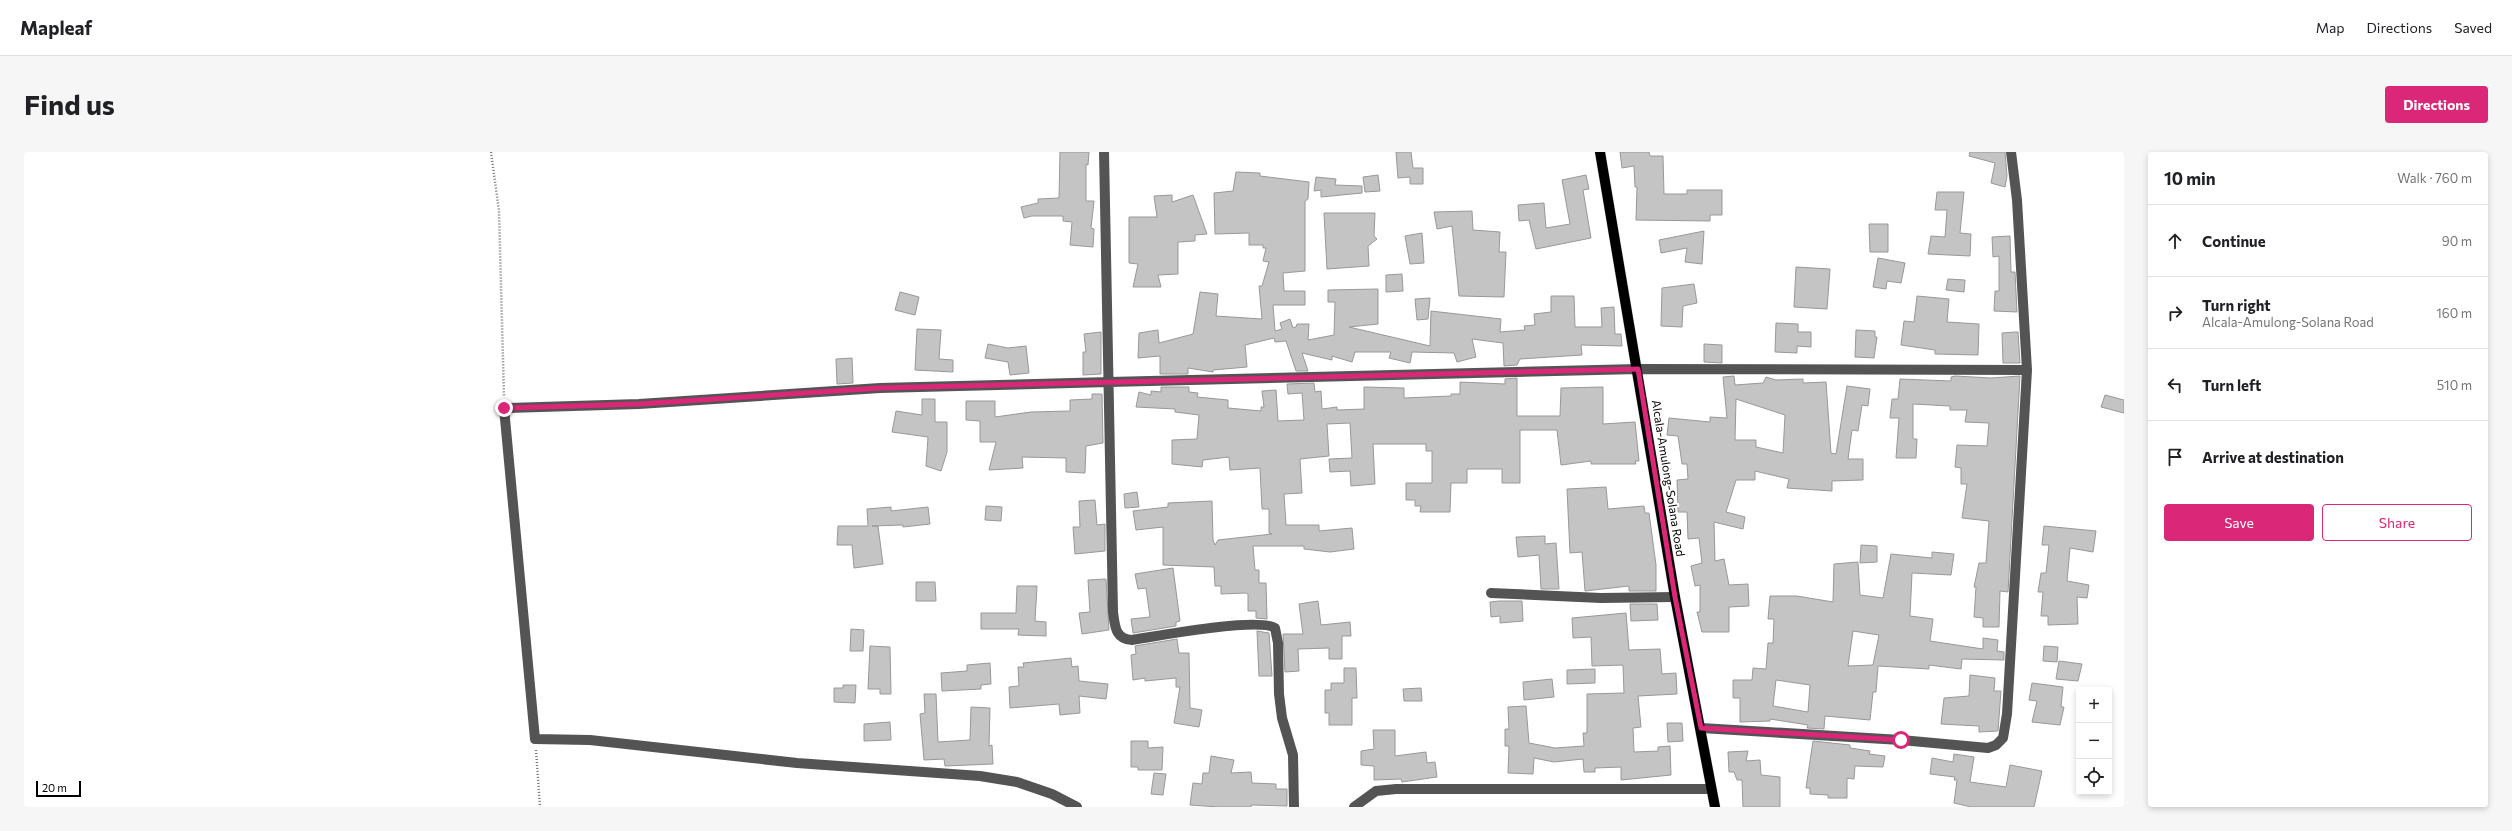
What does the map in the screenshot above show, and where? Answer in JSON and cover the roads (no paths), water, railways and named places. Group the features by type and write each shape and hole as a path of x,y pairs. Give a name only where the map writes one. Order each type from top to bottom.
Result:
{"main road":[{"name":"Alcala-Amulong-Solana Road","path":"1600,152 1638,369 1675,597 1701,728 1714,807"}],"street":[{"path":"1104,152 1113,612 1118,634 1121,638 1132,640 1222,627 1263,624 1275,628 1278,642 1279,694 1282,718 1292,755 1294,807"},
{"path":"1701,728 1901,740 1979,747 1996,745 2003,738 2007,714 2027,370 2017,200 2012,152"},
{"path":"1077,807 1052,794 1017,782 980,776 797,763 590,740 535,739 504,408 639,404 880,388 1109,382 1638,369 2027,370"},
{"path":"1491,593 1601,598 1675,597"},
{"path":"1354,807 1376,791 1396,789 1712,789"}]}
